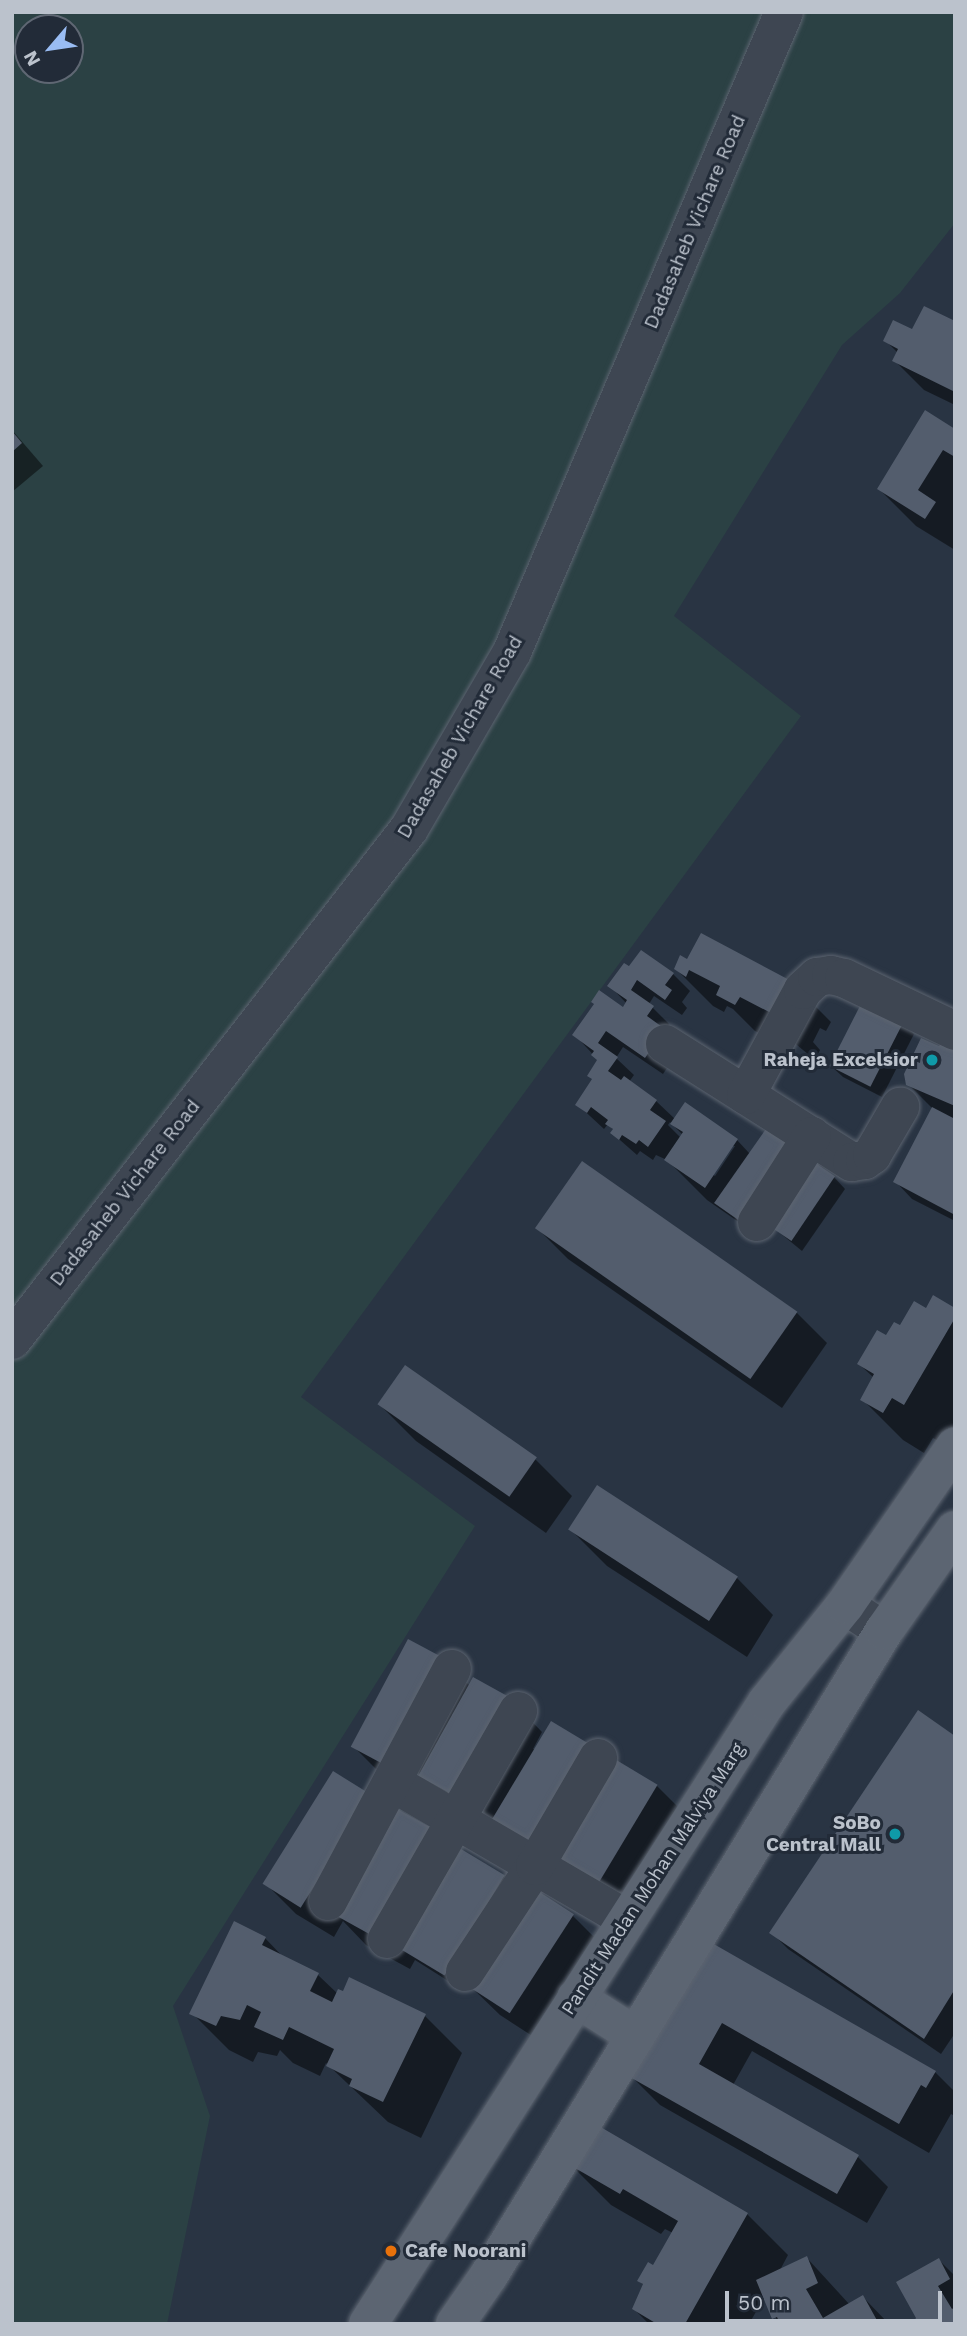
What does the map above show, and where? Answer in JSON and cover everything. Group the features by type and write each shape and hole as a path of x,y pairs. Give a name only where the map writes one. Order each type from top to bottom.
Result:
{"main road":[{"name":"Pandit Madan Mohan Malviya Marg","path":"368,2324 766,1702 845,1605 907,1512 955,1447"},
{"path":"455,2324 489,2275 884,1631 955,1530"},
{"path":"576,1998 636,2036"}],"street":[{"name":"Dadasaheb Vichare Road","path":"12,1340 410,830 512,652 784,12"},
{"path":"746,1095 803,990 817,977 831,975 844,978 955,1031"},
{"path":"665,1044 852,1162 859,1163 872,1154 900,1107"},
{"path":"757,1222 812,1136"},
{"path":"845,1605 884,1631"},
{"path":"328,1901 452,1669"},
{"path":"387,1939 518,1711"},
{"path":"465,1972 535,1866 598,1758"},
{"path":"393,1783 627,1919"}],"green space":[{"path":"12,12 955,12 955,223 900,293 842,345 674,616 801,716 301,1397 475,1526 173,2006 210,2116 167,2324 12,2324"}],"building":[{"path":"924,306 955,321 955,392 892,361 898,349 883,341 893,320 912,329"},
{"path":"925,410 955,429 955,457 943,450 918,490 936,502 925,519 877,489"},
{"path":"12,431 22,443 12,452"},
{"path":"701,933 795,983 771,1013 740,997 735,1005 716,995 720,986 689,970 686,977 674,969 680,955 687,959"},
{"path":"641,950 674,973 665,985 672,990 665,1000 637,980 631,990 654,1006 647,1016 665,1029 645,1058 606,1031 598,1043 618,1057 608,1071 621,1080 624,1076 657,1100 650,1110 666,1121 648,1147 639,1140 636,1144 622,1135 619,1140 610,1133 613,1129 605,1124 608,1120 591,1107 587,1113 575,1105 592,1079 587,1076 597,1060 591,1055 594,1051 572,1035 594,1004 591,1002 599,990 623,1007 627,1000 607,986 624,963 629,966"},
{"path":"863,1000 904,1021 870,1087 829,1066"},
{"name":"Raheja Excelsior","path":"921,1038 939,1046 944,1041 955,1047 955,1106 906,1085 904,1074"},
{"path":"685,1102 738,1139 705,1188 664,1160 683,1132 670,1124"},
{"path":"932,1107 955,1119 955,1215 893,1182"},
{"path":"768,1126 795,1145 741,1222 714,1203"},
{"path":"811,1160 835,1176 791,1241 767,1225"},
{"path":"582,1161 797,1312 750,1379 535,1228"},
{"path":"933,1295 955,1308 955,1318 904,1405 892,1398 883,1413 860,1400 874,1374 857,1364 877,1330 886,1335 894,1322 900,1325 914,1301 926,1308"},
{"path":"405,1365 537,1457 509,1497 377,1404"},
{"path":"597,1485 738,1576 709,1621 568,1529"},
{"path":"408,1639 447,1660 390,1767 351,1747"},
{"path":"473,1677 514,1700 459,1799 418,1776"},
{"name":"SoBo Central Mall","path":"918,1710 955,1736 955,1989 924,2039 769,1933"},
{"path":"551,1721 594,1747 534,1846 491,1820"},
{"path":"613,1758 658,1785 599,1882 554,1856"},
{"path":"333,1771 371,1795 301,1908 263,1884"},
{"path":"392,1806 440,1833 380,1940 332,1914"},
{"path":"461,1849 505,1875 444,1976 401,1949"},
{"path":"532,1887 574,1914 510,2013 468,1986"},
{"path":"234,1921 266,1937 262,1945 319,1973 310,1991 332,2002 338,1989 343,1991 349,1977 426,2014 383,2102 349,2086 352,2079 326,2066 334,2049 289,2027 283,2040 254,2027 261,2012 247,2005 240,2020 221,2016 216,2026 189,2014"},
{"path":"705,1939 936,2071 926,2088 921,2085 899,2124 722,2023 699,2064 859,2155 837,2194 628,2076"},
{"path":"592,2122 748,2213 685,2324 657,2324 632,2309 643,2284 637,2281 648,2262 653,2265 678,2221 623,2189 620,2194 568,2164"},
{"path":"807,2256 818,2283 806,2289 823,2318 863,2295 879,2324 780,2324 777,2317 772,2319 756,2280"},
{"path":"939,2258 950,2279 938,2286 952,2309 955,2307 955,2324 912,2324 916,2318 896,2282"}],"place":[{"name":"Raheja Excelsior","path":"932,1060"},
{"name":"SoBo Central Mall","path":"895,1834"},
{"name":"Cafe Noorani","path":"391,2251"}]}
